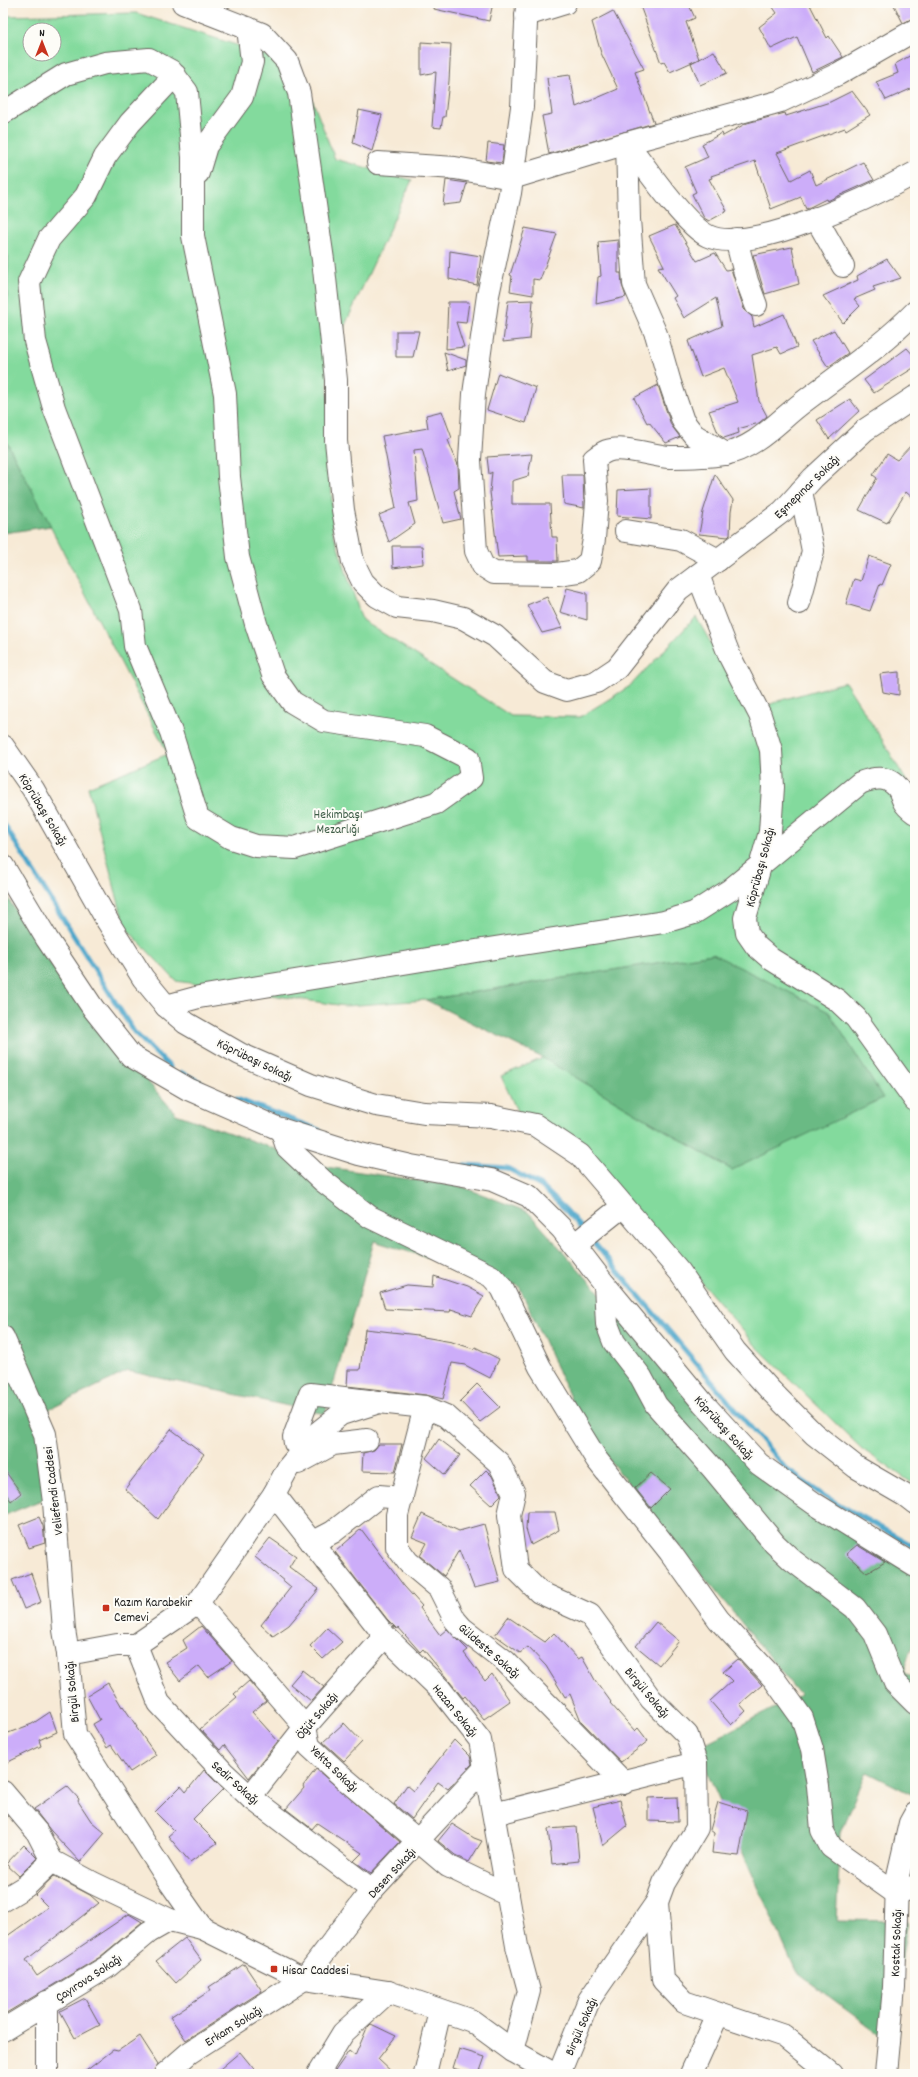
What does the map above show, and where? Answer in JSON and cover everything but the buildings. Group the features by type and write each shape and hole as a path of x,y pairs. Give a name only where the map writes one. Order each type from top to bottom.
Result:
{"street":[{"name":"Eşmepınar Sokağı","path":"183,3 262,34 287,61 299,93 323,260 336,380 336,440 343,510 353,562 363,582 377,596 398,607 433,611 463,618 495,636 545,682 567,690 596,682 617,668 678,590 783,512 801,491 865,430 915,397"},
{"path":"565,3 527,9 522,106 512,178 488,295 474,394 470,460 476,551 484,566 494,573 557,574 578,571 590,561 594,539 597,502 594,459 608,450 628,450 669,457 705,457 726,454 744,447 760,437 800,404 897,331 915,312"},
{"path":"193,190 206,146 242,96 252,62 248,28"},
{"path":"378,163 455,168 512,178 627,143 781,101 838,74 915,30"},
{"path":"3,114 66,74 105,63 149,59 172,71 187,92 193,158 193,236 225,394 229,477 238,557 256,624 273,675 292,702 324,721 425,736 468,758 471,778 436,803 295,848 256,846 231,838 198,818 171,732 135,646 131,610 60,423 35,341 29,282 49,239 86,196 105,158 130,123 175,76"},
{"path":"627,143 687,218 707,236 726,241 764,235 836,212 882,192 915,173"},
{"path":"627,143 629,219 634,284 656,334 683,421 694,435 726,454"},
{"path":"816,218 843,266"},
{"path":"736,240 747,281 756,304"},
{"path":"799,603 813,551 801,491"},
{"path":"626,531 681,540 718,560"},
{"name":"Köprübaşı Sokağı","path":"698,575 730,657 760,715 771,750 773,787 770,832 762,864 745,918 747,933 756,946 771,959 837,1000 856,1018 915,1100"},
{"name":"Köprübaşı Sokağı","path":"3,746 33,789 108,922 139,972 166,1006 186,1023 240,1054 311,1085 376,1105 424,1113 491,1116 535,1125 580,1155 617,1211 680,1272 736,1351 771,1391 814,1434 856,1467 906,1496 915,1503"},
{"path":"166,1006 199,997 482,950 664,922 694,912 730,890 860,783 872,778 884,778 890,782 899,790 904,803 915,813"},
{"name":"Köprübaşı Sokağı","path":"3,866 47,939 93,1008 131,1056 188,1089 281,1129 359,1154 411,1166 492,1180 529,1196 562,1229 578,1242 605,1285 703,1403 758,1464 814,1504 915,1566"},
{"path":"281,1129 287,1147 324,1181 370,1217 491,1276 502,1288 540,1367 597,1460 670,1552 719,1620 774,1680 802,1718 812,1749 817,1778 822,1830 831,1847 906,1890"},
{"path":"578,1242 617,1211"},
{"path":"605,1285 607,1324 614,1342 641,1377 656,1405 713,1469 775,1544 792,1560 855,1608 875,1634 895,1683 915,1703"},
{"name":"Veliefendi Caddesi","path":"3,1337 45,1434 54,1502 68,1654"},
{"name":"Birgül Sokağı","path":"305,1448 295,1444 294,1437 310,1394 425,1407 446,1416 499,1463 514,1493 509,1515 516,1569 539,1592 590,1615 651,1699 687,1735 696,1763 697,1828 664,1883 657,1902 589,2000 558,2074"},
{"name":"Birgül Sokağı","path":"202,1928 167,1878 75,1734 68,1654 117,1645 136,1645 198,1603 274,1494 288,1468 316,1434 341,1414 379,1402"},
{"name":"Güldeste Sokağı","path":"425,1407 398,1515 397,1546 408,1562 439,1588 455,1620 462,1628 505,1661 624,1782"},
{"path":"288,1468 333,1444 367,1440"},
{"name":"Hazan Sokağı","path":"274,1494 385,1636 440,1689 480,1740 517,1946 529,1991 513,2051"},
{"path":"312,1543 332,1532 379,1496 402,1498"},
{"name":"Yekta Sokağı","path":"198,1603 305,1727 309,1746 346,1780 448,1866 508,1895"},
{"name":"Öğüt Sokağı","path":"250,1797 305,1727 385,1636"},
{"name":"Sedir Sokağı","path":"136,1645 159,1703 223,1772 250,1797 372,1890"},
{"path":"494,1814 696,1763"},
{"name":"Desen Sokağı","path":"304,1979 372,1890 419,1842 484,1769"},
{"path":"3,1792 37,1832 52,1861 170,1920 202,1928 304,1979 388,1992 472,2021 513,2051 554,2074"},
{"name":"Kostak Sokağı","path":"886,2074 894,1987 906,1890 897,1880 910,1824 915,1814"},
{"path":"3,1900 26,1886 52,1861"},
{"path":"657,1902 662,1980 684,2002 784,2036 832,2074"},
{"name":"Çayırova Sokağı","path":"3,2030 107,1967 149,1932 170,1920"},
{"name":"Erkam Sokağı","path":"165,2074 189,2053 304,1979"},
{"path":"318,2074 343,2033 388,1992"},
{"path":"47,2002 47,2074"},
{"path":"425,2074 440,2011"},
{"path":"691,2074 718,2014"}],"green space":[{"name":"Hekimbaşı Mezarlığı","path":"136,13 299,65 335,159 412,180 327,364 333,532 362,620 511,716 580,717 630,686 696,617 751,713 778,701 845,682 883,741 915,796 915,1485 862,1449 756,1346 692,1271 517,1111 501,1076 543,1058 732,1170 713,954 426,1000 345,1006 176,981 125,927 88,787 168,754 3,435 8,256 3,250 3,16"},
{"path":"3,250 8,256 3,435"},
{"path":"3,435 51,526 4,533"},
{"path":"3,891 67,988 176,1114 326,1167 463,1187 528,1212 749,1461 915,1570 915,1637 903,1672 915,1679 915,1796 867,1772 841,1832 836,1920 908,1921 888,2040 796,1972 696,1748 800,1695 585,1430 519,1286 374,1241 325,1414 128,1371 48,1410 63,1491 3,1516"},
{"path":"713,954 829,1012 883,1098 732,1170 543,1058 426,1000"}],"waterway":[{"path":"3,823 134,1032 170,1067"},
{"path":"182,1073 202,1083"},
{"path":"237,1099 319,1130"},
{"path":"465,1165 507,1168 541,1186 565,1209 584,1231"},
{"path":"590,1238 786,1469 824,1496 915,1547"}],"place":[{"name":"Kazım Karabekir Cemevi","path":"106,1608"},
{"name":"Hisar Caddesi","path":"274,1969"}]}
